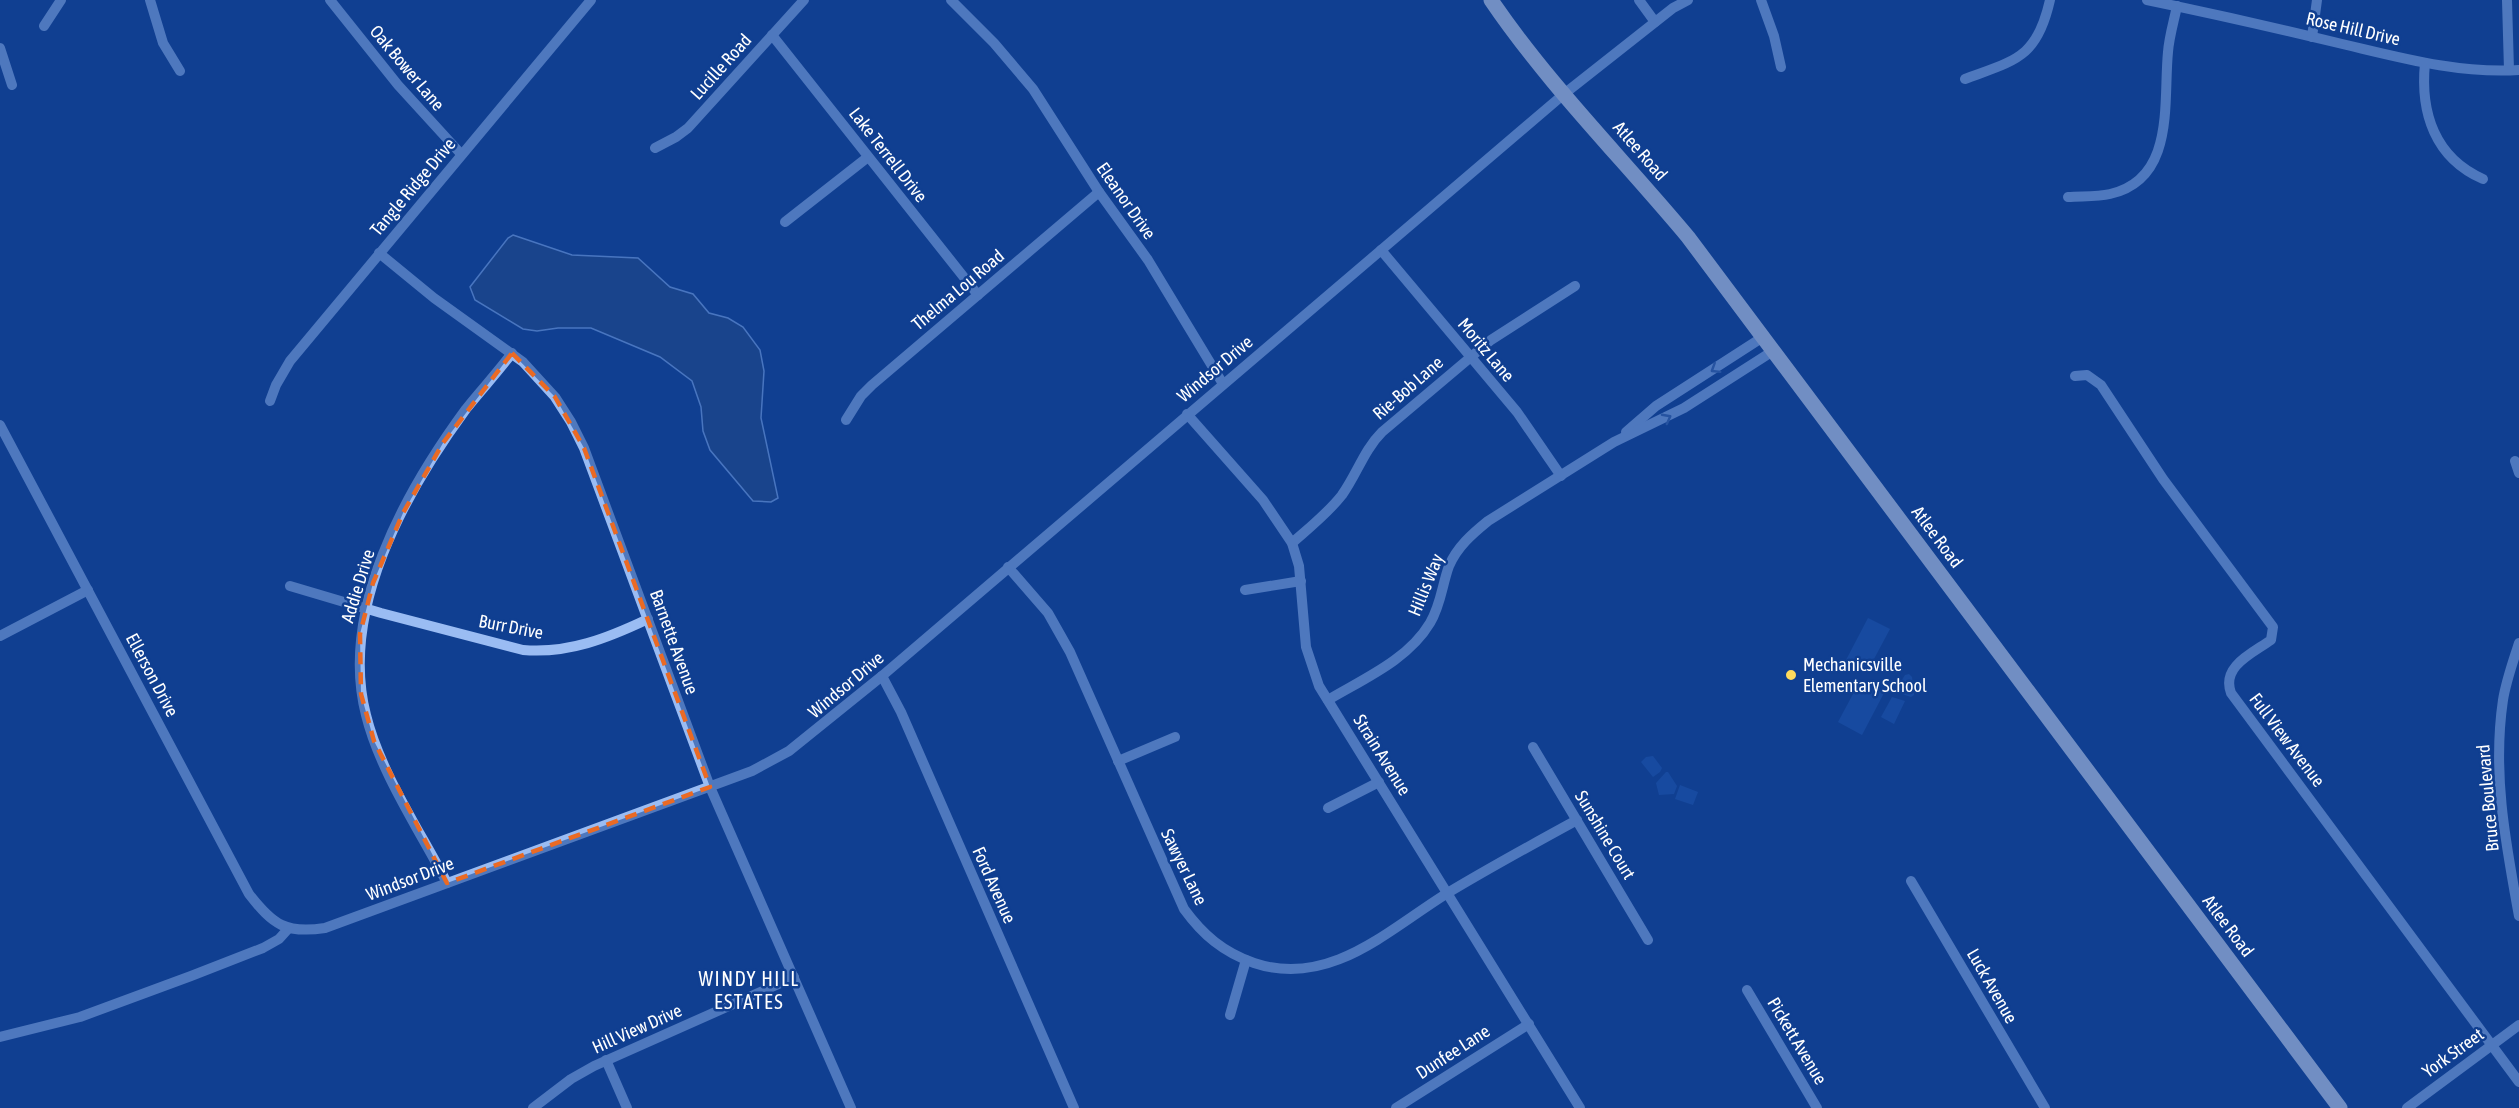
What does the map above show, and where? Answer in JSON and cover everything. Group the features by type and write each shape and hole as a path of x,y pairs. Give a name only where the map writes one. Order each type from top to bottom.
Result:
{"main road":[{"name":"Atlee Road","path":"1491,0 1526,51 1688,237 2340,1108"}],"street":[{"path":"44,26 61,0"},
{"path":"150,0 162,43 180,71"},
{"name":"Oak Bower Lane","path":"330,0 398,85 461,154"},
{"name":"Tangle Ridge Drive","path":"270,402 276,385 290,361 591,0"},
{"name":"Lucille Road","path":"655,148 688,128 804,0"},
{"name":"Eleanor Drive","path":"951,0 994,43 1033,89 1099,192 1148,260 1223,384"},
{"path":"1639,0 1655,22"},
{"path":"1564,94 1655,22 1688,0"},
{"path":"1761,0 1774,36 1781,67"},
{"path":"1965,79 2011,62 2027,52 2039,37 2045,24 2050,0"},
{"name":"Rose Hill Drive","path":"2147,0 2425,63 2475,70 2514,70"},
{"path":"2312,37 2317,0"},
{"path":"2506,0 2514,70"},
{"path":"2068,196 2110,194 2131,185 2145,174 2155,160 2164,133 2168,49 2177,6"},
{"name":"Lake Terrell Drive","path":"772,35 978,295"},
{"path":"0,48 12,85"},
{"path":"2425,63 2426,109 2442,148 2460,167 2483,179"},
{"name":"Windsor Drive","path":"288,929 308,931 325,928 752,771 789,751 882,676 1564,94"},
{"path":"784,222 868,157"},
{"name":"Thelma Lou Road","path":"846,420 861,396 872,385 1099,192"},
{"name":"Moritz Lane","path":"1381,250 1517,412 1561,476"},
{"name":"Barnette Avenue","path":"379,253 434,298 512,353 540,379 571,422 584,448 710,786 851,1108"},
{"name":"Rie-Bob Lane","path":"1292,543 1342,495 1376,438 1470,356 1575,286"},
{"name":"Hillis Way","path":"1614,442 1667,398 1763,337"},
{"name":"Hillis Way","path":"1328,700 1390,662 1422,635 1438,609 1453,557 1488,521 1614,442 1684,408 1773,351"},
{"name":"Addie Drive","path":"447,884 384,765 366,717 359,671 360,634 365,609 387,546 421,480 467,408 512,353"},
{"name":"Full View Avenue","path":"2075,376 2087,375 2101,385 2163,479 2273,627 2271,640 2238,663 2231,671 2229,679 2231,693 2519,1082"},
{"name":"Strain Avenue","path":"1187,414 1263,500 1292,543 1299,566 1306,647 1311,667 1328,700 1580,1108"},
{"name":"Ellerson Drive","path":"0,425 249,894 273,921 288,929"},
{"path":"2515,461 2519,473"},
{"name":"Sawyer Lane","path":"1008,567 1034,595 1058,630 1184,909 1216,945 1245,960 1277,969 1296,970 1322,967 1339,961 1356,953 1448,894 1577,820"},
{"path":"1245,590 1301,581"},
{"name":"Burr Drive","path":"290,586 365,609 524,650 540,652 573,648 607,637 648,619"},
{"path":"0,636 88,591"},
{"name":"Bruce Boulevard","path":"2519,643 2506,684 2498,750 2501,812 2519,916"},
{"name":"Ford Avenue","path":"882,676 906,723 1074,1108"},
{"path":"1118,761 1175,737"},
{"name":"Sunshine Court","path":"1533,747 1648,940"},
{"path":"1328,808 1379,782"},
{"name":"Luck Avenue","path":"1911,881 2045,1108"},
{"path":"0,1037 80,1017 191,976 273,943 288,929"},
{"path":"1230,1016 1245,960"},
{"name":"Hill View Drive","path":"533,1108 571,1079 606,1060 794,977"},
{"name":"Pickett Avenue","path":"1747,990 1818,1108"},
{"name":"Dunfee Lane","path":"1396,1108 1528,1024"},
{"name":"York Street","path":"2407,1108 2519,1025"},
{"path":"606,1060 627,1108"}],"highlighted area":[{"path":"512,353 555,397 584,448 710,787 447,883 374,741 361,694 360,634 373,583 403,513 443,443"}],"shaded area":[{"path":"513,235 572,255 638,258 670,287 693,294 709,313 728,318 743,327 760,350 764,371 761,418 778,498 771,502 753,501 710,450 703,431 701,407 692,381 660,357 591,328 558,328 537,331 523,329 475,300 470,287 508,238"},
{"path":"1868,618 1890,629 1867,672 1846,660"},
{"path":"1909,674 1912,677 1914,695 1911,697 1899,693 1897,688 1905,675"},
{"path":"1860,681 1884,693 1862,735 1838,722"},
{"path":"1892,697 1905,701 1894,724 1881,717"},
{"path":"1653,756 1662,768 1653,777 1641,762 1646,757"},
{"path":"1666,772 1677,786 1674,794 1659,795 1656,783"},
{"path":"1680,785 1698,792 1693,805 1675,799"}],"place":[{"name":"Mechanicsville Elementary School","path":"1791,675"}],"district":[{"name":"WINDY HILL ESTATES","path":"749,990"}]}
